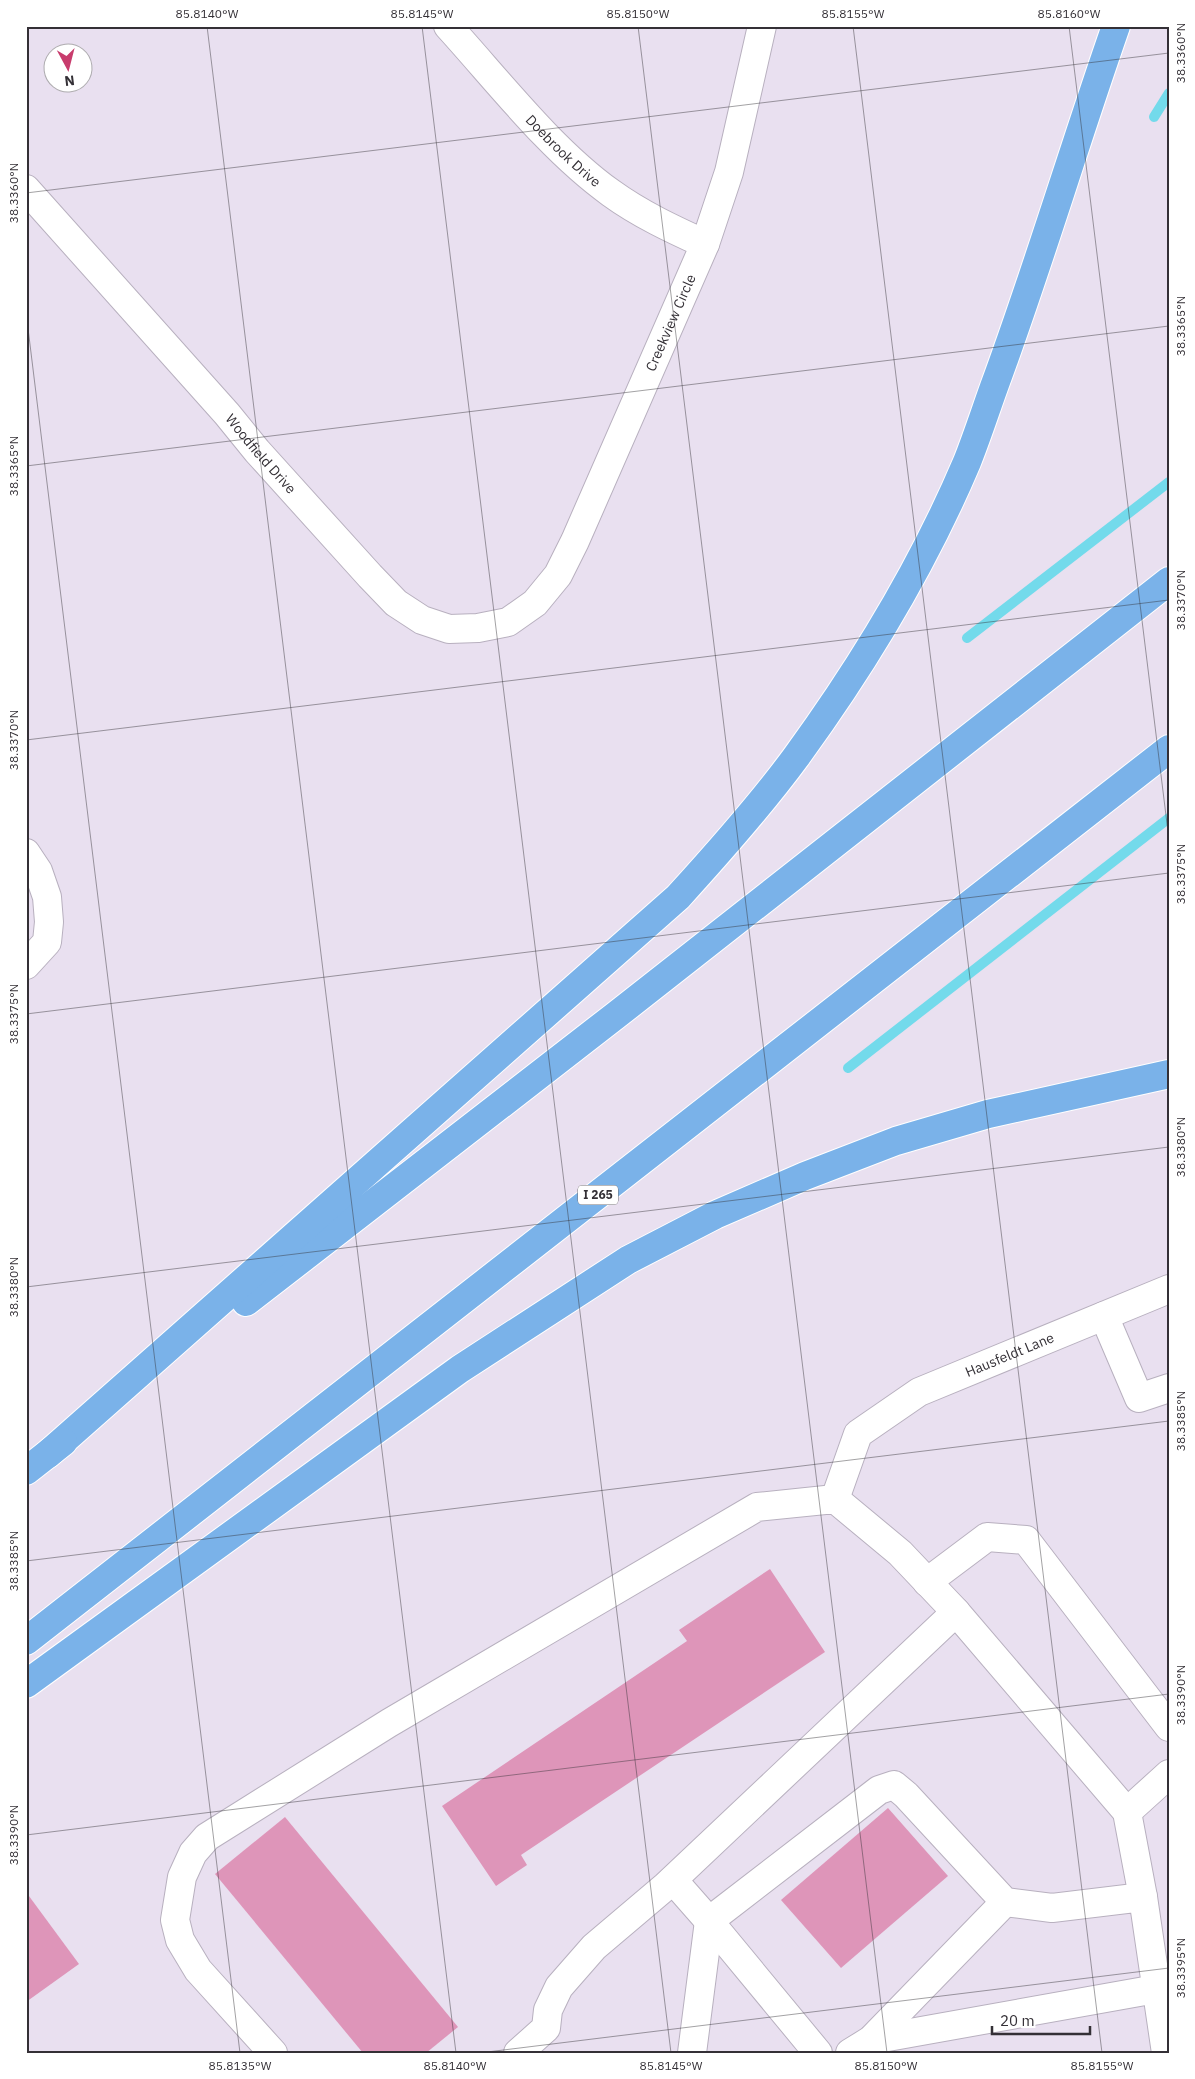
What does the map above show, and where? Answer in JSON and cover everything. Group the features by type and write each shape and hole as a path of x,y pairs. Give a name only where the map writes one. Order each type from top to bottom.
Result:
{"highway":[{"path":"48,1454 678,897 739,829 795,758 846,687 891,612 932,536 967,462 1026,302 1116,26"},
{"path":"26,1471 615,1016 1169,581"},
{"name":"I 265","path":"26,1640 1169,748"},
{"path":"26,1684 460,1369 628,1260 715,1215 805,1176 896,1141 988,1114 1169,1074"}],"street":[{"name":"Doebrook Drive","path":"448,26 561,151 618,197 653,220 705,244"},
{"name":"Creekview Circle","path":"535,603 558,575 575,541 705,244 729,172 762,26"},
{"name":"Woodfield Drive","path":"26,189 227,414 257,451 396,603 422,620 449,629 478,628 508,622 535,603"},
{"path":"26,853 38,871 47,897 49,922 47,942 26,965"},
{"name":"Hausfeldt Lane","path":"835,1499 858,1434 919,1392 1169,1290"},
{"path":"1104,1316 1139,1398 1169,1388"},
{"path":"273,2053 198,1970 180,1940 175,1920 182,1878 193,1853 207,1837 389,1723 758,1507 835,1499 900,1553 956,1612 1127,1812 1143,1897 1166,2053"},
{"path":"927,1582 987,1537 1026,1540 1169,1727"},
{"path":"518,2053 546,2028 548,2010 559,1987 594,1947 673,1880 956,1612"},
{"path":"1127,1812 1169,1774"},
{"path":"692,2053 709,1920 878,1790 894,1784 1005,1902 1052,1908 1143,1897"},
{"path":"673,1880 709,1920 818,2053"},
{"path":"868,2049 1005,1902"},
{"path":"868,2049 1156,1989"}],"building":[{"path":"770,1569 825,1652 521,1855 527,1865 496,1886 442,1806 687,1641 679,1630"},
{"path":"888,1808 948,1876 841,1968 781,1900"},
{"path":"285,1817 458,2027 426,2053 363,2053 215,1874"},
{"path":"26,1892 79,1964 26,2002"}],"waterway":[{"path":"1154,117 1169,93"},
{"path":"967,638 1169,482"},
{"path":"848,1068 1169,818"}]}
